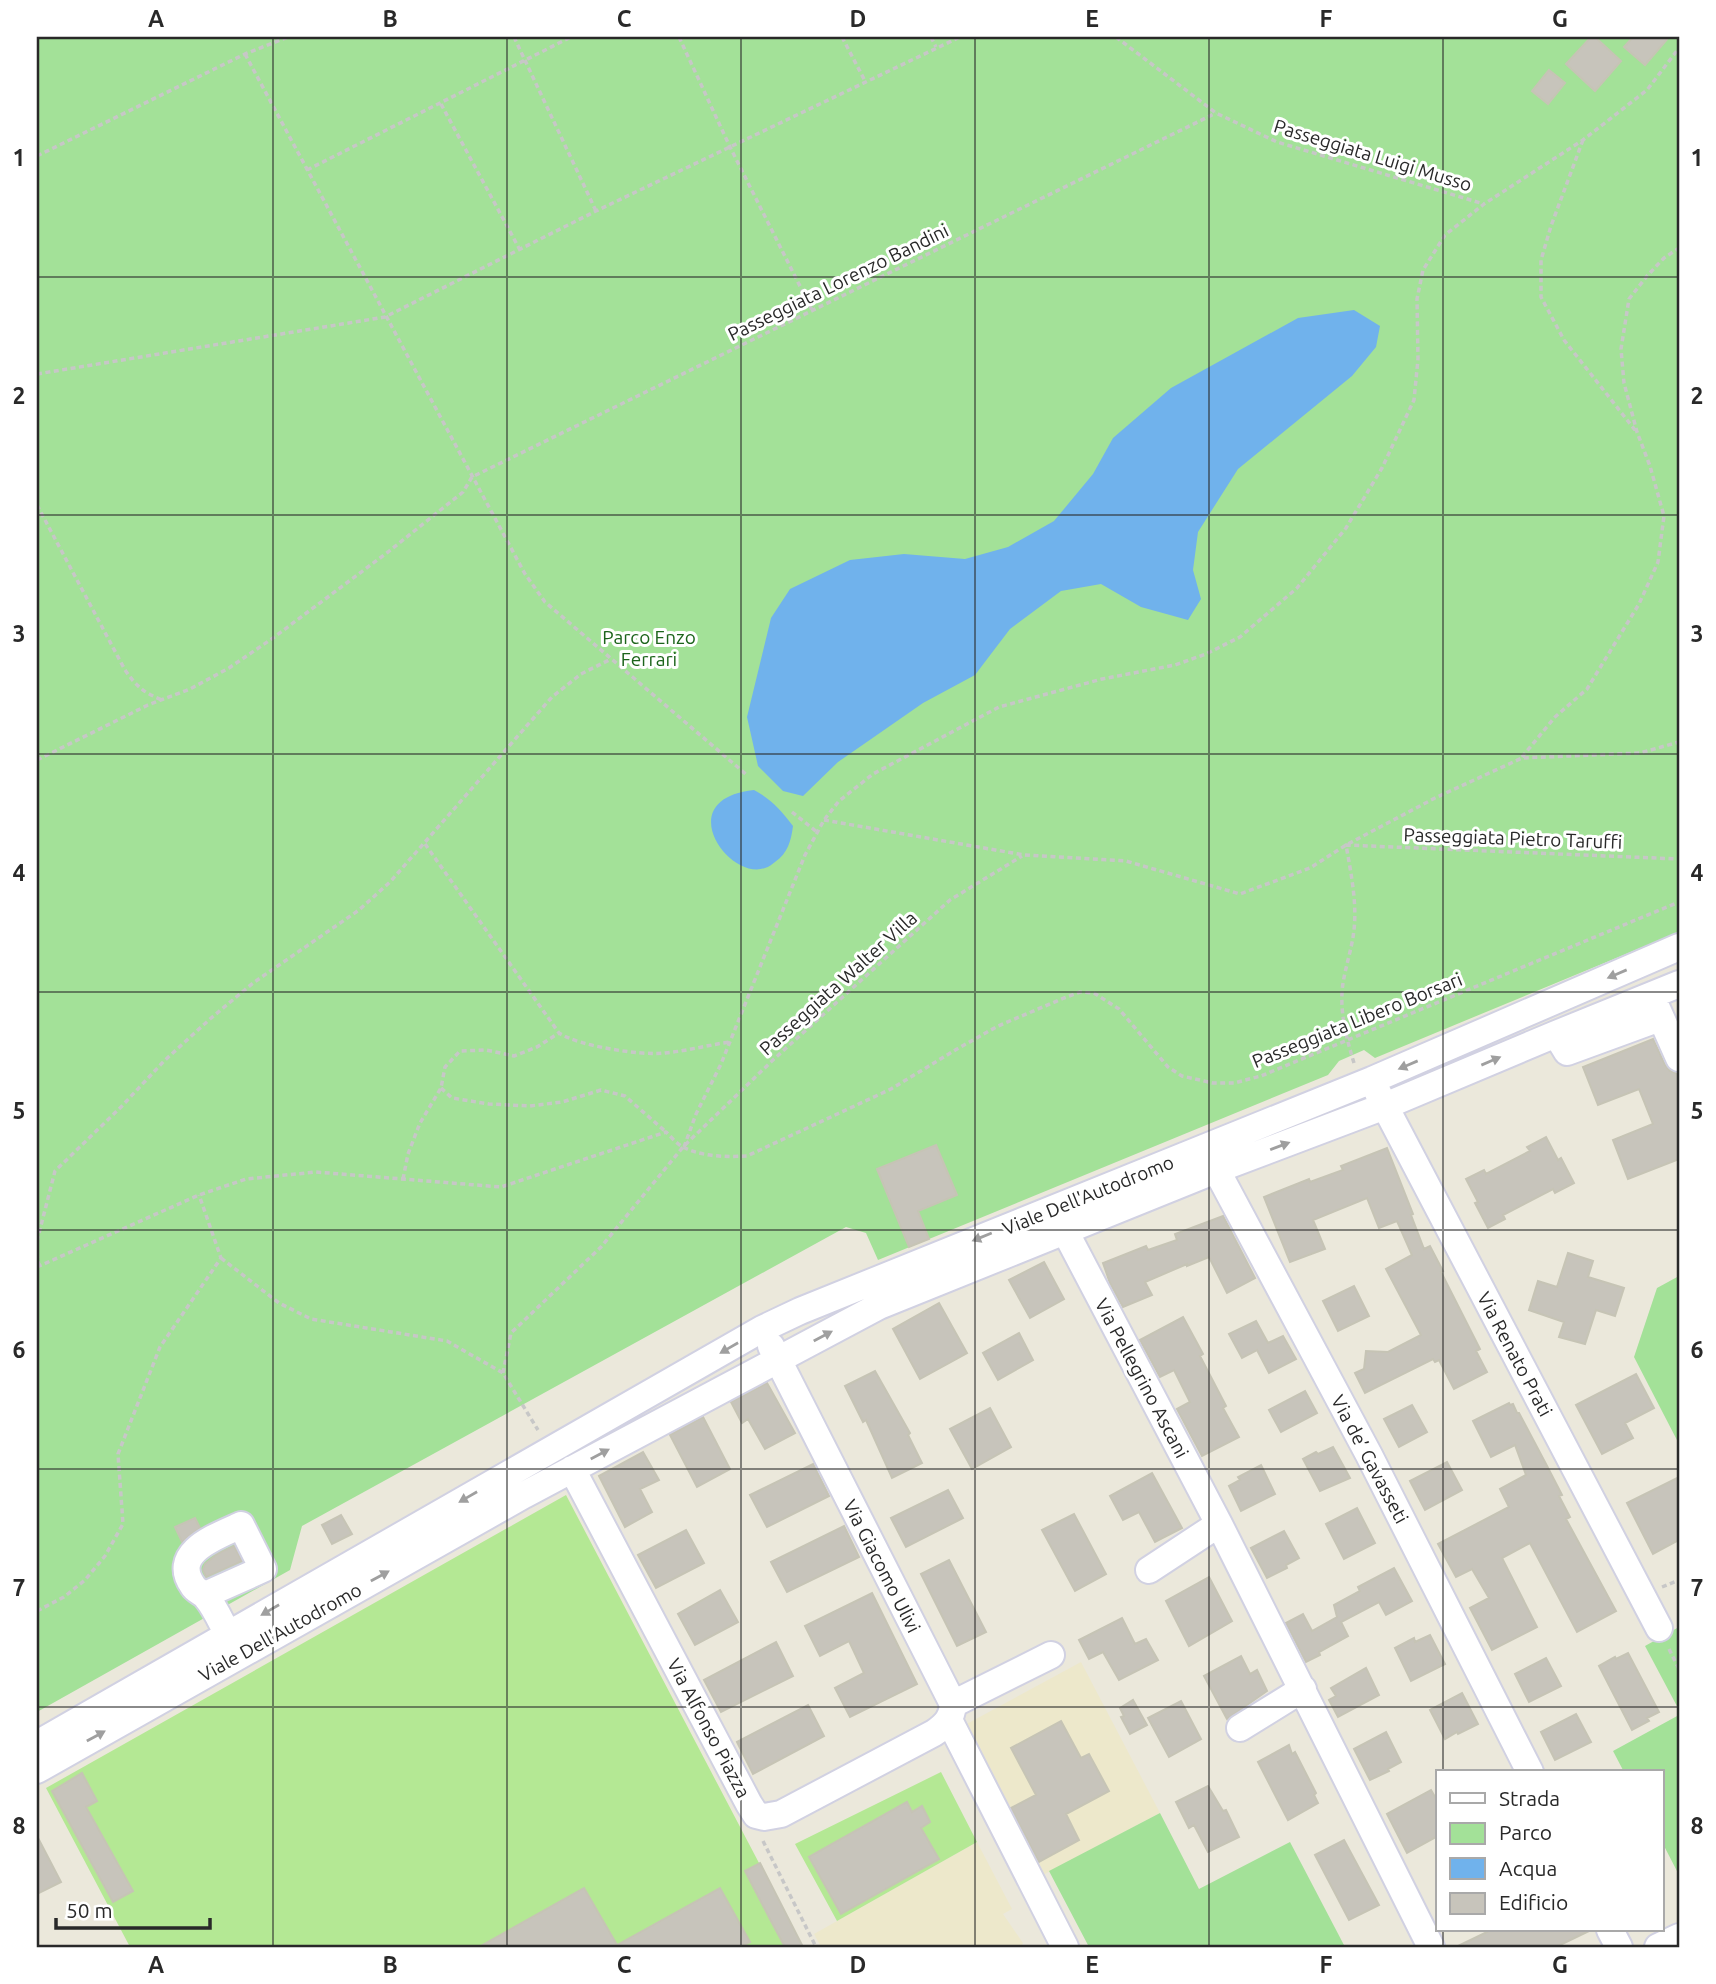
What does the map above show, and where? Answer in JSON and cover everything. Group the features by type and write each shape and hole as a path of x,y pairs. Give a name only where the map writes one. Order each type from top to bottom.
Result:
{"street":[{"name":"Viale Dell'Autodromo","path":"518,1483 572,1469 879,1306 1065,1231 1366,1082 1679,947"},
{"name":"Viale Dell'Autodromo","path":"37,1770 342,1583 518,1483 762,1329 867,1282 1210,1159 1385,1107 1556,1034 1656,1007 1679,984"},
{"path":"1656,1007 1679,1058"},
{"name":"Via Renato Prati","path":"1366,1082 1385,1107 1659,1628"},
{"name":"Via de’ Gavasseti","path":"1210,1159 1369,1455 1529,1770"},
{"name":"Via Pellegrino Ascani","path":"1065,1231 1219,1524 1431,1947"},
{"path":"867,1282 879,1306"},
{"name":"Via Giacomo Ulivi","path":"762,1329 951,1712 1057,1945"},
{"name":"Via Alfonso Piazza","path":"572,1469 757,1815 764,1818 781,1814 934,1733 945,1726 951,1712"},
{"path":"1149,1570 1219,1524"},
{"name":"Viale Dell'Autodromo","path":"37,1744 228,1634 342,1583"},
{"path":"205,1595 228,1634"},
{"path":"951,1712 1051,1655"},
{"path":"1240,1728 1303,1689"},
{"path":"1658,1947 1679,1937"}],"path":[{"path":"37,156 245,54 288,37"},
{"path":"514,37 596,211"},
{"path":"307,170 571,37"},
{"path":"679,37 730,147 812,310"},
{"path":"842,37 865,82"},
{"path":"931,37 936,48"},
{"path":"37,374 385,317 596,211 960,37"},
{"name":"Passeggiata Luigi Musso","path":"1116,37 1216,113 1277,142 1484,204"},
{"path":"199,1195 221,1258 279,1303 311,1319 447,1341 503,1373 511,1333 601,1247 683,1147 721,1064 805,855 824,820 839,801 873,774 999,707 1102,679 1175,665 1206,654 1240,637 1297,588 1346,528 1382,468 1414,400 1418,359 1417,299 1423,270 1445,235 1484,204 1583,140 1647,90 1679,48"},
{"path":"245,54 525,574 545,602 748,776"},
{"path":"440,104 520,250"},
{"name":"Passeggiata Lorenzo Bandini","path":"472,477 1216,113"},
{"path":"1583,140 1541,260 1541,297 1564,340 1636,432"},
{"path":"1521,758 1555,717 1587,689 1639,604 1658,562 1664,516 1623,383 1621,349 1629,299 1664,258 1679,248"},
{"path":"37,761 229,668 388,552 463,492 472,477"},
{"path":"37,505 125,670 136,686 162,700"},
{"path":"37,1241 55,1171 164,1061 210,1019 253,983 359,910 390,883 552,697 581,674 611,659"},
{"path":"824,820 1024,855 1126,861 1240,894 1310,868 1346,845 1435,798 1521,758 1640,753 1679,742"},
{"path":"792,812 817,832"},
{"path":"425,844 559,1033 566,1038 600,1048 663,1054 730,1041"},
{"path":"1346,845 1354,902 1354,929 1343,986 1343,1015 1347,1041 1366,1082"},
{"name":"Passeggiata Pietro Taruffi","path":"1346,845 1679,859"},
{"name":"Passeggiata Walter Villa","path":"683,1147 774,1059 950,900 1024,855"},
{"name":"Passeggiata Libero Borsari","path":"683,1147 709,1155 747,1156 891,1089 998,1026 1080,992 1094,993 1119,1009 1168,1067 1182,1076 1198,1081 1234,1083 1262,1076 1679,902"},
{"path":"403,1179 408,1154 420,1123 442,1088 445,1066 460,1051 486,1050 514,1056 537,1047 559,1033"},
{"path":"442,1088 452,1098 489,1104 530,1105 562,1102 601,1090 625,1096 683,1147"},
{"path":"37,1253 37,1268 199,1195 246,1179 316,1172 500,1187 666,1132"},
{"path":"37,1611 64,1597 85,1580 106,1556 123,1524 118,1454 160,1347 221,1258"},
{"path":"757,1815 759,1832 816,1947"}],"shaded area":[{"path":"1081,1662 1160,1813 1041,1876 963,1726"},
{"path":"977,1842 1012,1909 1003,1914 1023,1943 1021,1947 821,1947 814,1934"}],"green space":[{"name":"Parco Enzo Ferrari","path":"37,37 1679,37 1679,932 1375,1058 1364,1050 1339,1061 1328,1075 878,1260 866,1233 846,1227 302,1526 290,1570 37,1712"},
{"path":"1679,1276 1679,1444 1634,1357 1657,1288"},
{"path":"566,1495 803,1947 130,1947 46,1788"},
{"path":"1679,1627 1679,1710 1645,1646"},
{"path":"1679,1715 1679,1875 1664,1846 1664,1770 1623,1770 1613,1751"},
{"path":"941,1772 977,1842 837,1921 795,1844"},
{"path":"1160,1813 1199,1889 1290,1842 1345,1947 1089,1947 1049,1871"}],"water":[{"path":"1354,310 1380,326 1376,347 1352,376 1238,469 1198,532 1193,570 1201,599 1188,620 1141,607 1101,584 1061,591 1010,629 975,675 923,703 838,762 803,796 783,791 758,766 747,717 771,618 790,589 850,560 904,554 965,559 1008,547 1054,521 1093,474 1113,438 1171,388 1298,318"},
{"path":"754,790 775,805 793,826 783,855 766,868 751,869 736,863 724,851 714,837 711,822 715,808 729,796"}],"building":[{"path":"1591,37 1595,37 1621,61 1595,91 1566,64"},
{"path":"1633,37 1669,37 1645,65 1624,47"},
{"path":"1549,70 1565,83 1548,104 1532,91"},
{"path":"1653,1039 1665,1065 1679,1077 1679,1159 1628,1179 1613,1140 1653,1124 1639,1089 1598,1105 1583,1067"},
{"path":"1546,1137 1574,1183 1555,1193 1553,1189 1503,1215 1505,1219 1488,1228 1466,1179 1484,1170 1486,1174 1530,1151 1527,1147"},
{"path":"936,1145 957,1195 918,1211 929,1239 909,1247 877,1169"},
{"path":"1387,1148 1424,1249 1430,1246 1443,1271 1441,1272 1480,1349 1476,1351 1487,1372 1454,1389 1439,1360 1435,1362 1433,1359 1365,1393 1355,1373 1364,1369 1366,1351 1388,1352 1421,1335 1386,1269 1412,1255 1397,1221 1379,1228 1367,1198 1313,1220 1325,1249 1290,1262 1264,1197 1309,1179 1310,1182 1343,1170 1341,1166"},
{"path":"1223,1216 1255,1278 1227,1293 1209,1257 1145,1282 1152,1295 1123,1307 1103,1263 1146,1246 1148,1250 1177,1240 1175,1234"},
{"path":"1568,1253 1593,1261 1588,1277 1624,1288 1615,1316 1596,1310 1585,1344 1559,1337 1564,1322 1529,1310 1538,1281 1557,1287"},
{"path":"1044,1262 1064,1299 1030,1318 1009,1280"},
{"path":"1354,1286 1369,1316 1338,1331 1323,1301"},
{"path":"939,1303 967,1353 920,1379 893,1329"},
{"path":"1183,1317 1203,1354 1200,1356 1239,1437 1202,1456 1177,1409 1190,1402 1174,1370 1160,1377 1140,1340"},
{"path":"1256,1321 1268,1343 1283,1336 1296,1359 1269,1373 1257,1350 1242,1358 1229,1334"},
{"path":"1019,1333 1033,1360 998,1380 983,1353"},
{"path":"875,1371 910,1433 908,1435 922,1463 892,1478 866,1420 863,1422 845,1386"},
{"path":"1636,1374 1654,1408 1625,1423 1633,1438 1602,1454 1576,1405"},
{"path":"767,1383 795,1433 765,1449 748,1419 742,1423 731,1402"},
{"path":"1305,1391 1317,1413 1281,1432 1269,1410"},
{"path":"1509,1403 1513,1404 1519,1413 1562,1495 1559,1496 1570,1517 1566,1519 1616,1611 1577,1632 1530,1543 1502,1558 1537,1627 1492,1650 1470,1608 1489,1598 1472,1569 1456,1577 1438,1544 1509,1507 1500,1489 1526,1475 1515,1445 1491,1457 1473,1421"},
{"path":"1412,1405 1427,1432 1399,1447 1384,1419"},
{"path":"990,1408 1011,1447 972,1469 950,1429"},
{"path":"703,1417 730,1469 697,1487 670,1435"},
{"path":"1333,1447 1350,1478 1320,1491 1303,1459"},
{"path":"643,1452 659,1480 640,1489 652,1512 625,1527 599,1476"},
{"path":"1447,1462 1462,1490 1425,1510 1410,1481"},
{"path":"813,1464 829,1496 767,1527 750,1495"},
{"path":"1261,1465 1275,1494 1241,1511 1229,1486 1240,1480 1238,1477"},
{"path":"1152,1473 1182,1528 1155,1542 1139,1512 1123,1520 1110,1496"},
{"path":"1679,1477 1679,1540 1653,1554 1627,1503"},
{"path":"948,1490 963,1518 906,1547 891,1518"},
{"path":"1357,1508 1375,1543 1344,1559 1326,1524"},
{"path":"1074,1514 1106,1574 1075,1591 1042,1530"},
{"path":"341,1515 352,1534 332,1544 322,1525"},
{"path":"195,1518 200,1528 182,1542 175,1527"},
{"path":"844,1526 859,1557 787,1592 771,1562"},
{"path":"686,1530 704,1563 656,1588 638,1555"},
{"path":"1284,1531 1299,1558 1286,1565 1287,1568 1267,1578 1251,1548"},
{"path":"234,1546 242,1561 206,1577 203,1570 205,1564 217,1554"},
{"path":"949,1560 986,1632 957,1646 921,1574"},
{"path":"1394,1568 1412,1601 1386,1615 1379,1602 1341,1622 1348,1636 1306,1662 1286,1623 1303,1614 1312,1631 1337,1617 1334,1605 1360,1591 1358,1587"},
{"path":"1209,1577 1232,1621 1189,1646 1166,1601"},
{"path":"720,1590 738,1622 695,1645 678,1614"},
{"path":"872,1593 917,1684 850,1717 835,1688 864,1673 849,1641 820,1656 805,1626"},
{"path":"1122,1618 1135,1644 1146,1639 1158,1660 1119,1680 1103,1652 1089,1659 1079,1640"},
{"path":"1430,1635 1445,1664 1411,1681 1395,1648 1414,1638 1415,1642"},
{"path":"776,1642 793,1676 721,1712 704,1680"},
{"path":"1628,1653 1659,1712 1632,1730 1599,1666"},
{"path":"1241,1656 1250,1674 1257,1670 1267,1691 1227,1719 1204,1676"},
{"path":"1546,1658 1561,1686 1529,1702 1515,1674"},
{"path":"1366,1668 1379,1695 1338,1717 1329,1700 1336,1696 1331,1688"},
{"path":"1462,1693 1478,1724 1445,1739 1430,1710"},
{"path":"1133,1700 1147,1725 1130,1734 1121,1717 1124,1716 1120,1708"},
{"path":"1181,1701 1201,1739 1169,1757 1148,1718"},
{"path":"808,1705 824,1736 753,1774 737,1742"},
{"path":"1576,1714 1591,1742 1555,1760 1541,1732"},
{"path":"1061,1721 1081,1758 1089,1754 1109,1791 1066,1814 1079,1840 1039,1862 1011,1808 1036,1795 1011,1748"},
{"path":"1386,1732 1401,1762 1370,1780 1354,1749"},
{"path":"1289,1745 1316,1793 1314,1795 1318,1803 1288,1820 1258,1762"},
{"path":"82,1773 97,1801 86,1807 133,1891 113,1902 52,1791"},
{"path":"1208,1786 1223,1811 1226,1810 1239,1837 1208,1852 1194,1825 1189,1828 1176,1802"},
{"path":"1431,1790 1436,1799 1436,1837 1407,1853 1387,1814"},
{"path":"907,1802 912,1812 922,1806 930,1822 921,1828 939,1859 841,1914 809,1857"},
{"path":"37,1836 61,1882 37,1894"},
{"path":"1344,1840 1379,1905 1349,1920 1315,1855"},
{"path":"760,1863 803,1947 785,1947 745,1871"},
{"path":"584,1888 617,1945 720,1888 750,1942 740,1947 479,1947"},
{"path":"1487,1932 1587,1932 1556,1947 1456,1947"}]}
